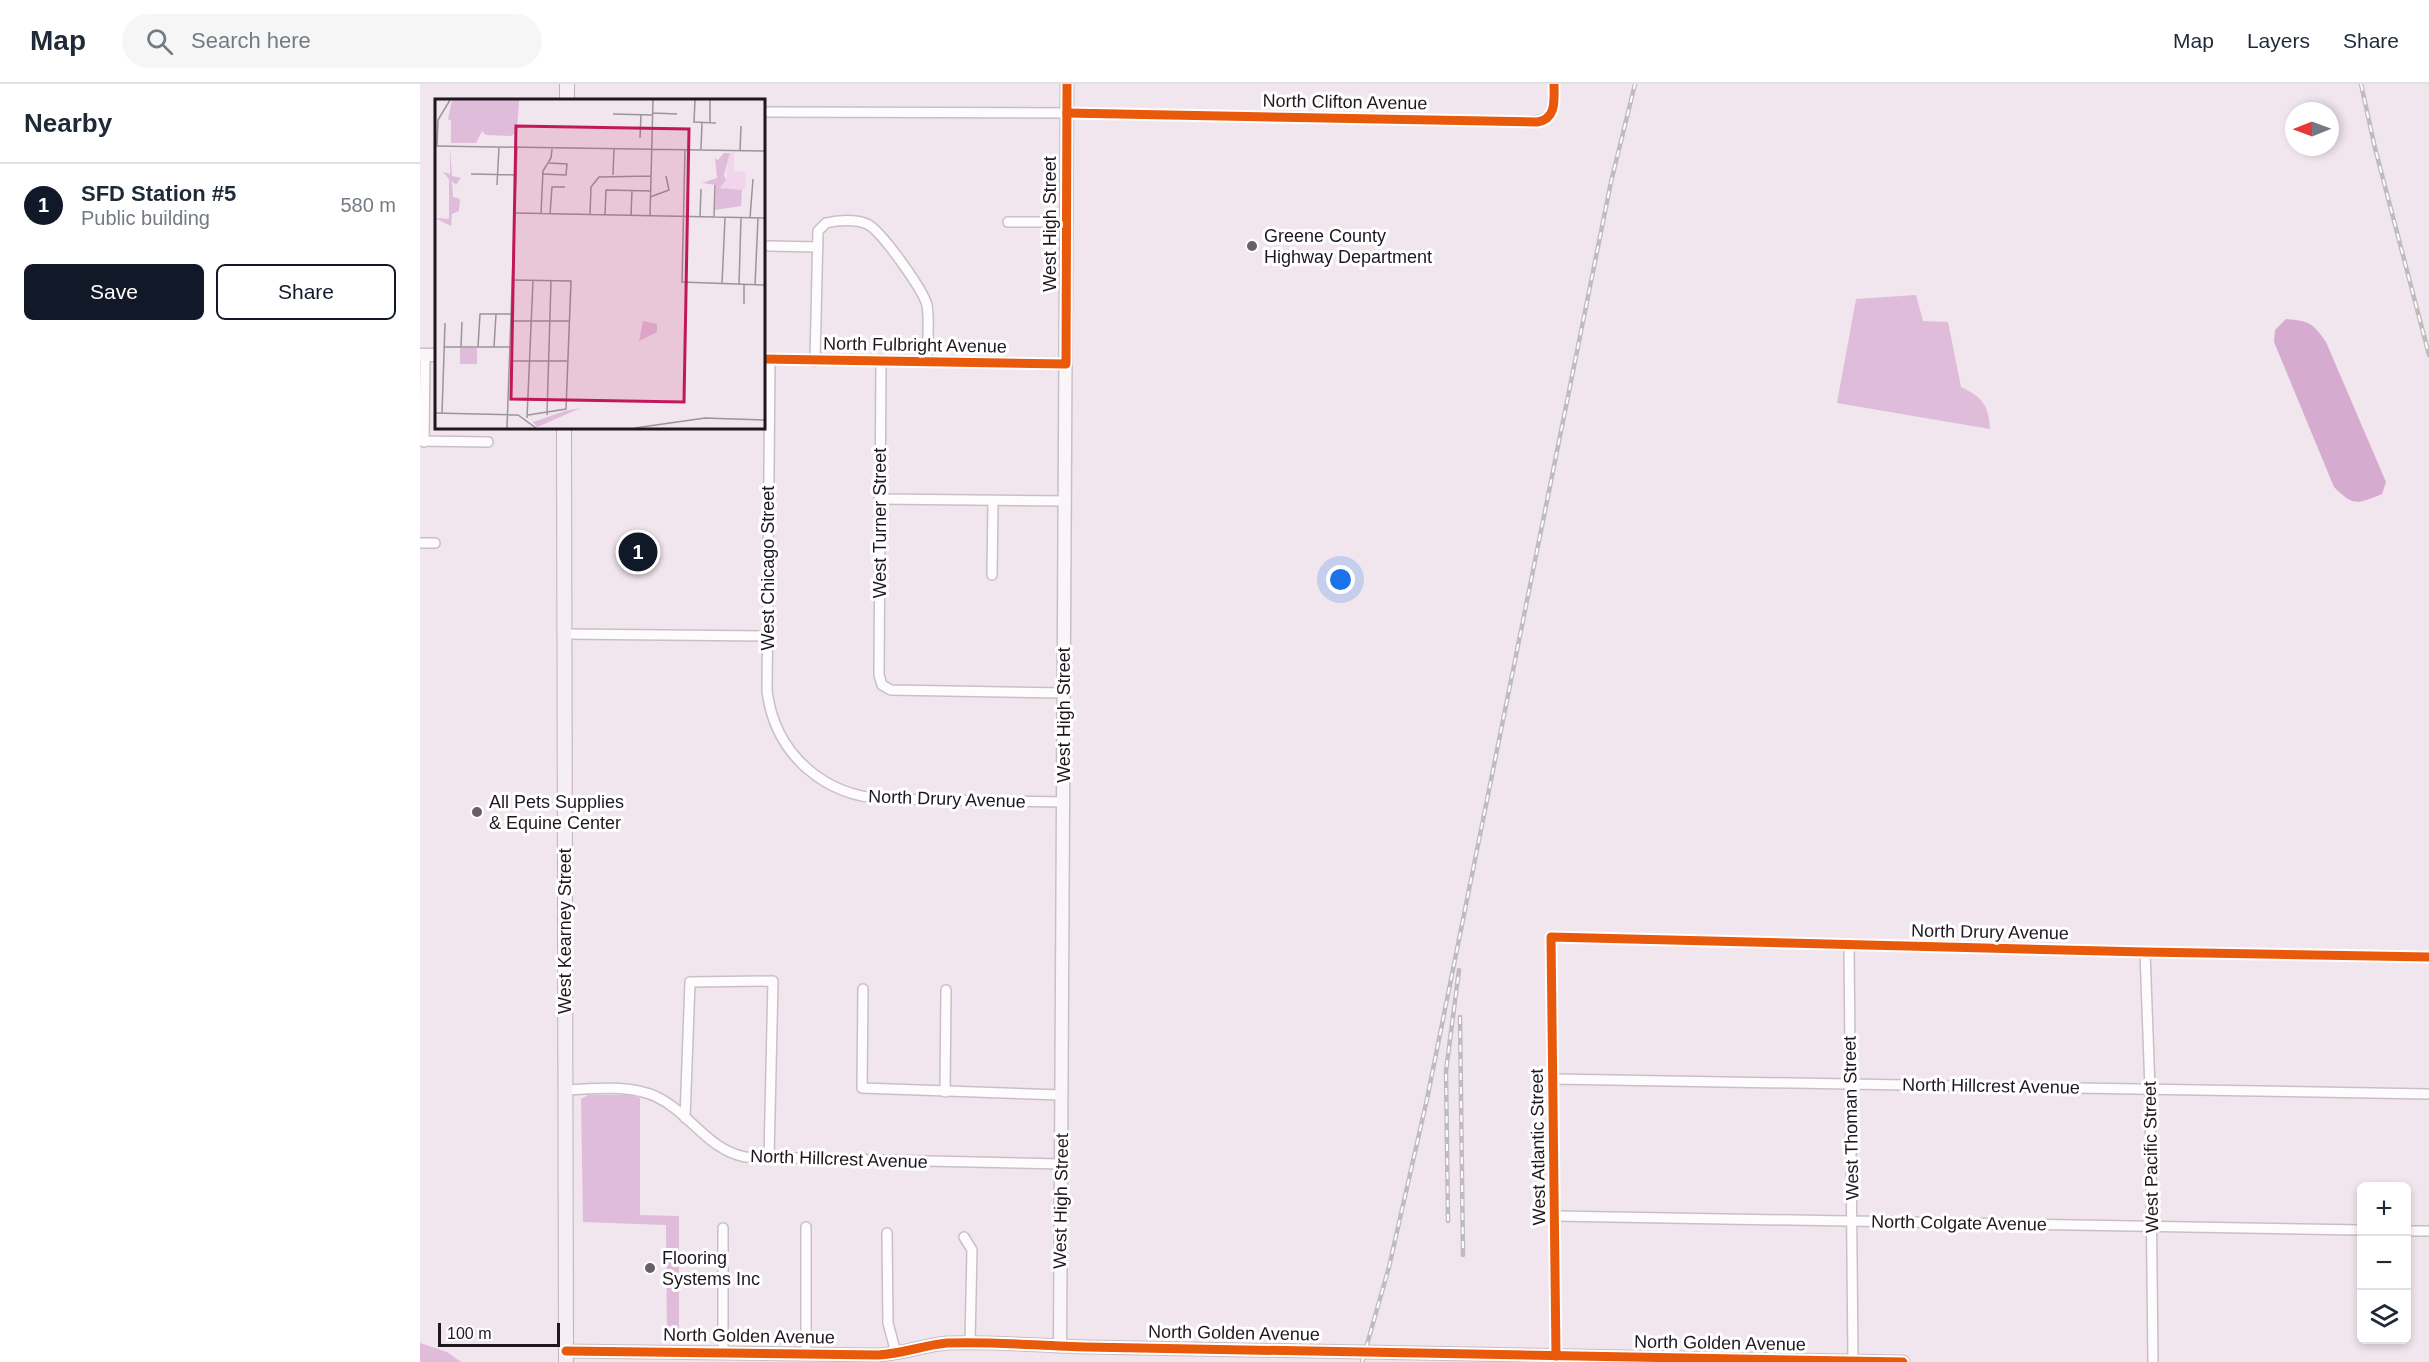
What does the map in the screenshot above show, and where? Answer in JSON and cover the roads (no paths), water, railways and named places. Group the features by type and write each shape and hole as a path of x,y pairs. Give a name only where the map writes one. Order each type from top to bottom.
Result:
{"main road":[{"name":"West Kearney Street","path":"564,429 566,1357"}],"street":[{"name":"West High Street","path":"1060,1346 1067,84"},
{"name":"North Clifton Avenue","path":"765,112 1067,113 1523,123 1543,121 1548,118 1553,111 1554,84"},
{"path":"815,361 819,229 826,223 859,221 876,230 924,296 927,308 927,361"},
{"path":"1008,222 1065,222"},
{"path":"769,246 818,247"},
{"path":"427,355 422,441 488,442"},
{"name":"North Fulbright Avenue","path":"767,359 1066,364"},
{"name":"West Chicago Street","path":"767,359 767,691 773,718 785,743 803,766"},
{"name":"West Turner Street","path":"881,360 879,675 882,685 891,690 1065,693"},
{"path":"879,499 1065,501"},
{"path":"992,575 993,501"},
{"path":"420,543 435,543"},
{"path":"564,634 767,636"},
{"name":"North Drury Avenue","path":"803,766 832,786 868,798 1064,802"},
{"name":"North Drury Avenue","path":"1551,937 1849,946 2429,957"},
{"name":"West Atlantic Street","path":"1551,937 1556,1356"},
{"name":"West Thoman Street","path":"1849,946 1853,1361"},
{"name":"West Pacific Street","path":"2145,952 2150,1089 2153,1362"},
{"path":"685,1118 690,982 773,981 769,1158"},
{"path":"863,988 862,1088 1062,1095"},
{"path":"945,1092 946,990"},
{"name":"North Hillcrest Avenue","path":"1553,1079 2429,1094"},
{"name":"North Hillcrest Avenue","path":"565,1090 621,1089 643,1092 663,1100 726,1151 745,1157 1062,1164"},
{"name":"North Colgate Avenue","path":"1556,1216 2357,1230"},
{"path":"806,1227 806,1353"},
{"path":"723,1228 723,1353"},
{"path":"2411,1231 2429,1231"},
{"path":"887,1233 888,1323 896,1353"},
{"path":"964,1237 972,1250 970,1342"},
{"name":"North Golden Avenue","path":"566,1357 723,1353 778,1358 806,1353 896,1353 933,1344 970,1342 1060,1346 1903,1362"}],"railway":[{"path":"1362,1362 1389,1267 1427,1099 1611,182 1635,84"},
{"path":"2361,84 2375,148 2429,355"},
{"path":"1448,1221 1446,1071 1459,970"},
{"path":"1460,1017 1463,1255"}],"place":[{"name":"Greene County Highway Department","path":"1252,246"},
{"name":"SFD Station #5","path":"638,552"},
{"name":"All Pets Supplies & Equine Center","path":"477,812"},
{"name":"Flooring Systems Inc","path":"650,1268"}]}
